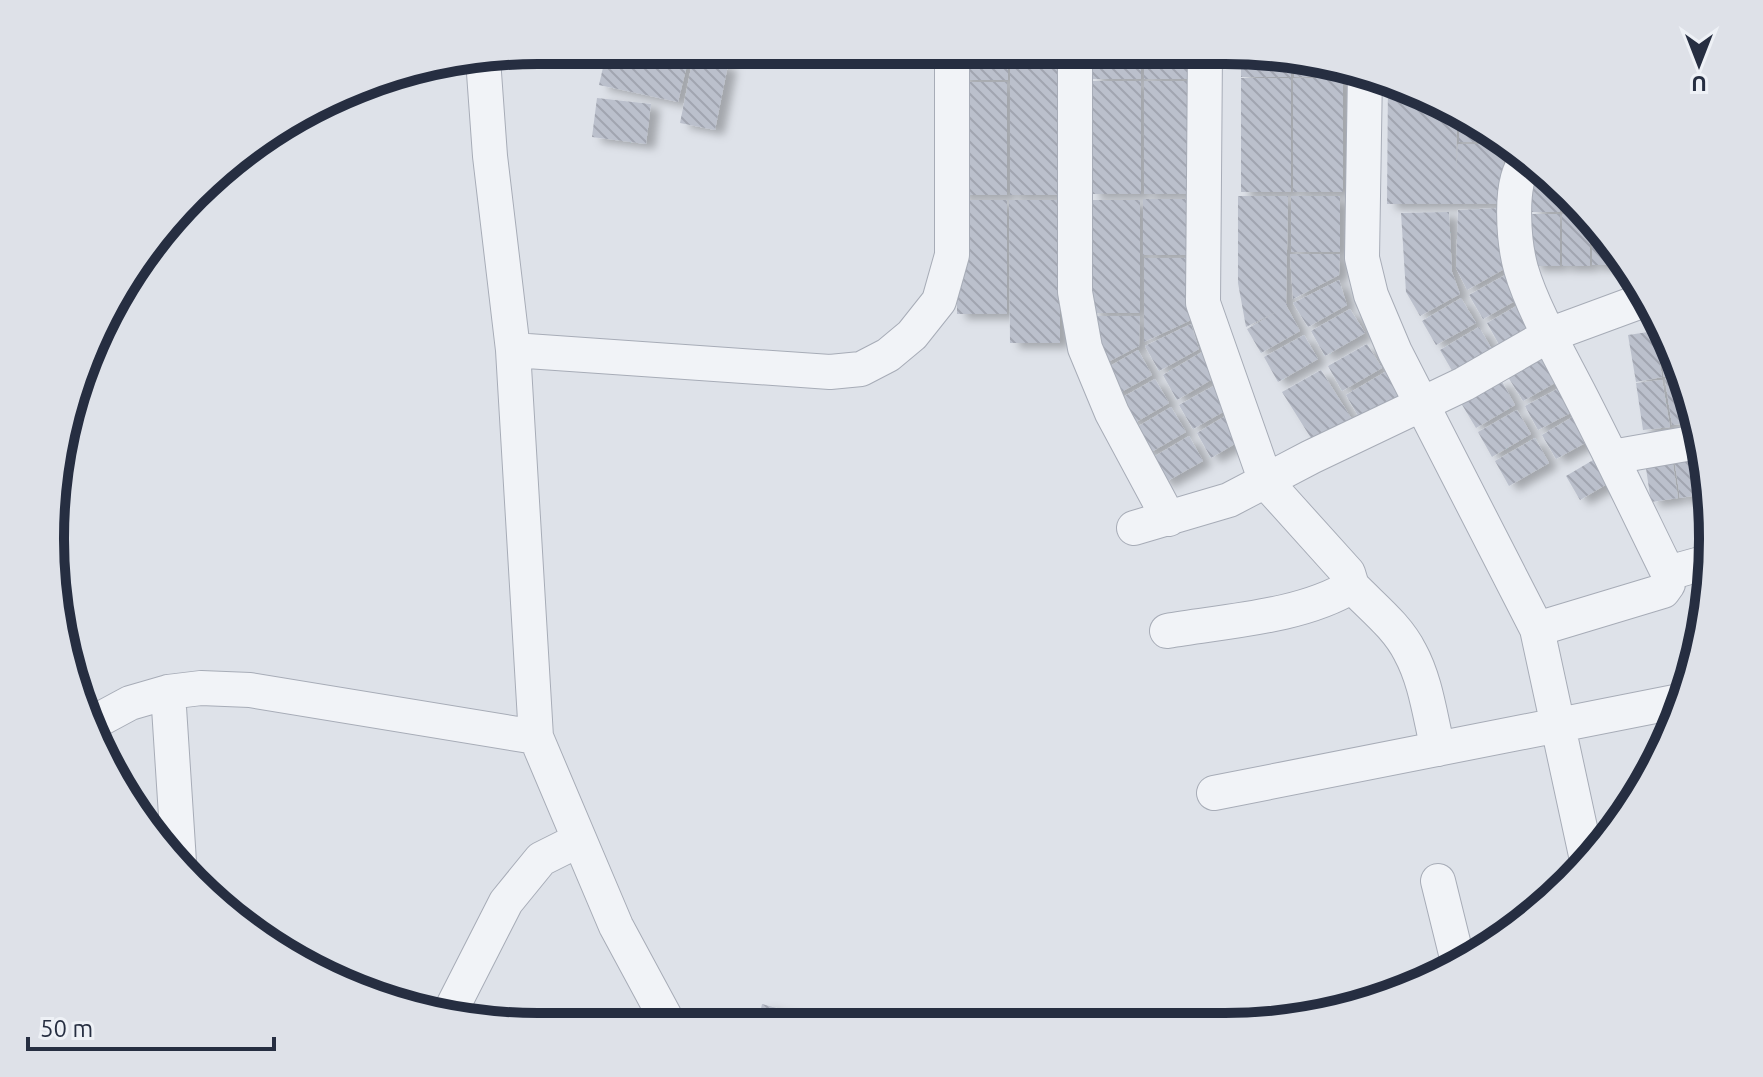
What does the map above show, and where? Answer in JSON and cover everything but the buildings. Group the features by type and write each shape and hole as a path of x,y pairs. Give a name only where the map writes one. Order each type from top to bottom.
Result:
{"street":[{"path":"513,350 830,372 861,369 888,355 912,335 939,301 952,255 952,64"},
{"path":"1075,64 1075,292 1085,348 1112,413 1169,519"},
{"path":"1205,64 1203,303 1266,482 1348,573 1352,586 1393,627 1411,652 1438,749"},
{"path":"484,67 490,156 513,350 536,737 616,926 663,1013"},
{"path":"1365,85 1362,258 1371,295 1381,321 1537,629 1584,847"},
{"path":"1521,169 1514,191 1521,271 1549,335 1668,573 1668,584 1663,591 1537,629"},
{"path":"1134,528 1229,500 1464,384 1549,335 1636,303"},
{"path":"1612,457 1689,443"},
{"path":"1668,573 1698,565"},
{"path":"1167,631 1288,610 1338,595 1352,586"},
{"path":"100,719 130,703 168,692 201,688 250,690 536,737"},
{"path":"168,692 178,846"},
{"path":"1214,793 1669,703"},
{"path":"453,1005 506,902 541,859 579,840"},
{"path":"1438,881 1456,952"}]}
